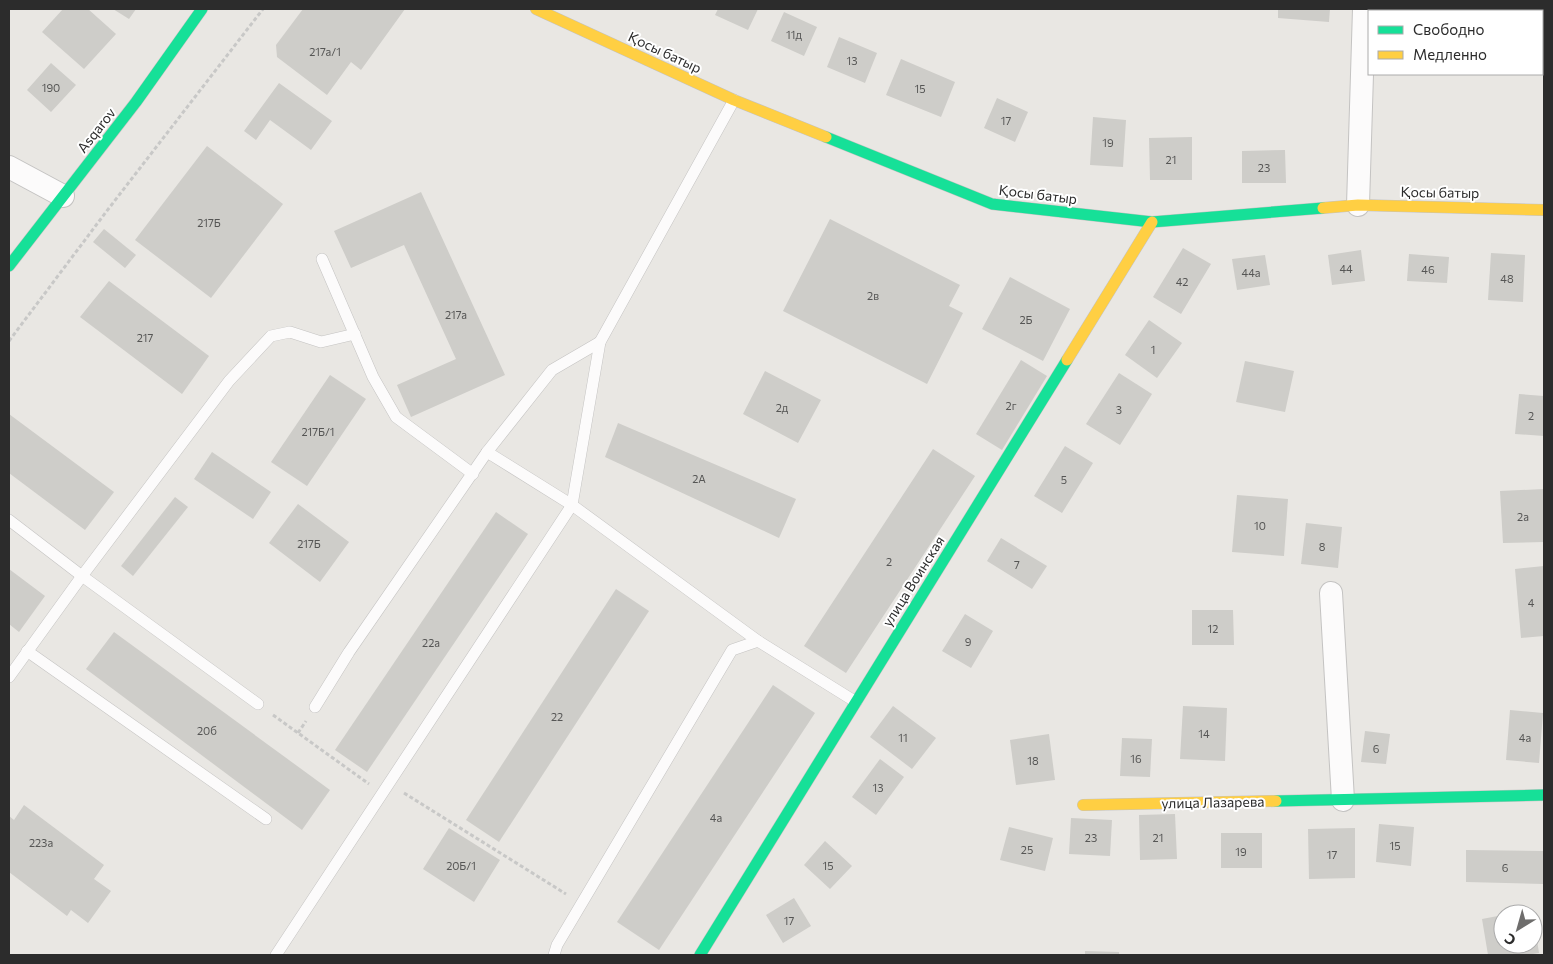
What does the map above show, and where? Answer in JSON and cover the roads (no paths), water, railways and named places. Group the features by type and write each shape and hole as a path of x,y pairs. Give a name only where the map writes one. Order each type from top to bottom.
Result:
{"street":[{"name":"Asqarov","path":"9,266 136,102 202,9"},
{"name":"Қосы батыр","path":"536,9 734,100 992,204 1152,222 1358,205 1544,210"},
{"path":"1358,205 1364,9"},
{"path":"9,167 63,196"},
{"name":"улица Воинская","path":"700,955 1152,222"},
{"path":"1331,593 1343,800"},
{"name":"улица Лазарева","path":"1083,805 1544,795"}],"lane":[{"path":"276,955 572,505 600,342 734,100"},
{"path":"322,259 373,377 396,417 473,474"},
{"path":"9,677 82,576 229,381 271,336 290,332 321,342 355,334"},
{"path":"315,707 349,652 487,452 552,370 600,342"},
{"path":"487,452 572,505 758,642 856,702"},
{"path":"9,520 82,576 258,704"},
{"path":"554,955 557,945 732,650 758,642"},
{"path":"28,651 266,819"}]}
